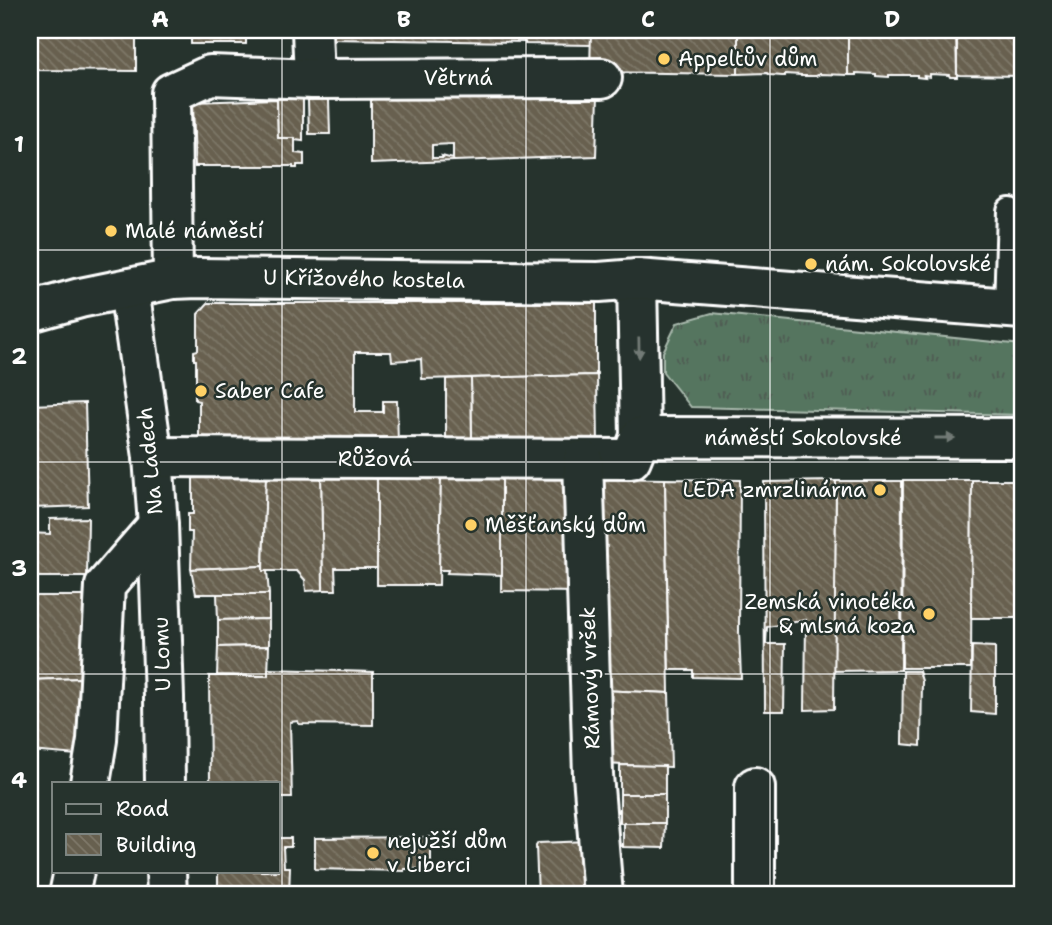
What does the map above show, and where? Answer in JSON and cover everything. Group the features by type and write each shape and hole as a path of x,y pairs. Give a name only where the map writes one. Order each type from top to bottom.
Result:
{"street":[{"path":"313,30 314,79"},
{"name":"Větrná","path":"173,279 171,93 210,75 314,79 602,78"},
{"name":"U Křížového kostela","path":"30,312 80,298 173,279 599,282 637,279"},
{"path":"591,460 631,459 640,437 637,279 1015,308"},
{"name":"Na Ladech","path":"90,782 97,740 105,586 158,525 153,457 129,289"},
{"name":"náměstí Sokolovské","path":"640,437 1022,438"},
{"name":"Růžová","path":"153,457 591,460"},
{"name":"Rámový vršek","path":"591,460 593,775 603,895"},
{"name":"U Lomu","path":"158,525 165,782"},
{"path":"755,787 755,895"},
{"path":"69,895 75,872"},
{"path":"166,872 167,895"}],"lane":[{"path":"1010,211 1015,308"}],"green space":[{"path":"712,313 1022,345 1022,415 691,407 663,372 663,352 677,323"}],"building":[{"path":"30,30 136,30 136,71 30,70"},
{"path":"191,30 246,30 246,44 191,44"},
{"path":"330,30 591,30 591,45 330,39"},
{"name":"Appeltův dům","path":"591,30 738,30 738,74 590,72"},
{"path":"738,30 848,30 848,75 738,74"},
{"path":"848,30 956,30 957,77 930,74 930,77 924,76 925,78 917,75 849,75"},
{"path":"957,30 1022,30 1022,76 959,75"},
{"path":"598,95 596,156 371,164 371,98","holes":["453,144 453,159 442,156 443,158 432,158 432,145"]},
{"path":"277,99 278,138 295,138 295,153 304,154 304,165 297,165 297,168 195,167 193,102"},
{"path":"277,99 303,99 303,141 278,138"},
{"path":"308,100 329,100 330,134 309,134"},
{"path":"208,303 596,303 596,375 422,379 421,359 392,361 391,352 355,352 355,412 383,412 383,401 397,401 398,446 210,448 199,437 199,401 195,400 194,360 194,351 198,350 198,314"},
{"path":"597,374 598,447 472,443 471,378"},
{"path":"471,378 472,443 446,444 446,379"},
{"path":"85,403 88,506 30,508 30,405"},
{"path":"193,476 266,477 263,566 191,569 192,532 188,532 188,514 193,514"},
{"path":"321,476 377,477 377,568 335,568 336,590 323,590"},
{"path":"321,476 323,590 306,591 305,580 297,571 263,571 266,477"},
{"path":"377,477 441,479 439,585 377,585"},
{"path":"502,478 575,479 578,592 501,591"},
{"path":"595,478 665,479 669,693 600,690"},
{"name":"Měšťanský dům","path":"441,479 502,479 502,575 447,573 448,570 439,570"},
{"path":"665,479 740,480 741,678 693,677 693,670 669,670"},
{"path":"903,480 972,480 971,668 902,668"},
{"path":"972,480 1022,480 1022,618 971,618"},
{"path":"836,481 902,481 901,670 834,671"},
{"path":"836,481 834,709 805,710 806,620 767,627 766,644 785,644 784,711 765,711 764,482"},
{"path":"88,518 87,577 30,577 30,533 50,534 50,519"},
{"path":"263,566 263,571 267,571 269,594 196,594 191,569"},
{"path":"217,594 269,594 269,619 218,620"},
{"path":"30,596 87,596 82,678 30,680"},
{"path":"269,619 269,646 218,647 218,620"},
{"path":"269,646 268,676 217,675 218,647"},
{"path":"972,646 995,647 995,714 971,712"},
{"path":"268,669 373,672 373,725 290,722 292,798 280,798 280,782 210,782 209,676 268,676"},
{"path":"903,671 919,671 922,681 921,746 902,744"},
{"path":"82,678 77,755 30,751 30,680"},
{"path":"600,690 669,693 671,767 602,764"},
{"path":"620,765 665,766 665,794 620,794"},
{"path":"620,794 665,794 665,823 620,823"},
{"path":"623,823 665,823 664,848 623,847"},
{"name":"nejužší dům v Liberci","path":"431,837 431,869 315,869 315,838"},
{"path":"280,838 291,838 291,847 283,847 284,867 290,867 289,895 218,895 218,872 280,872"},
{"path":"588,841 593,895 538,895 538,843"}],"place":[{"name":"Appeltův dům","path":"664,59"},
{"name":"Malé náměstí","path":"111,231"},
{"name":"nám. Sokolovské","path":"811,264"},
{"name":"Saber Cafe","path":"201,391"},
{"name":"LEDA zmrzlinárna","path":"880,490"},
{"name":"Měšťanský dům","path":"471,525"},
{"name":"Zemská vinotéka & mlsná koza","path":"929,614"},
{"name":"nejužší dům v Liberci","path":"373,853"}]}
